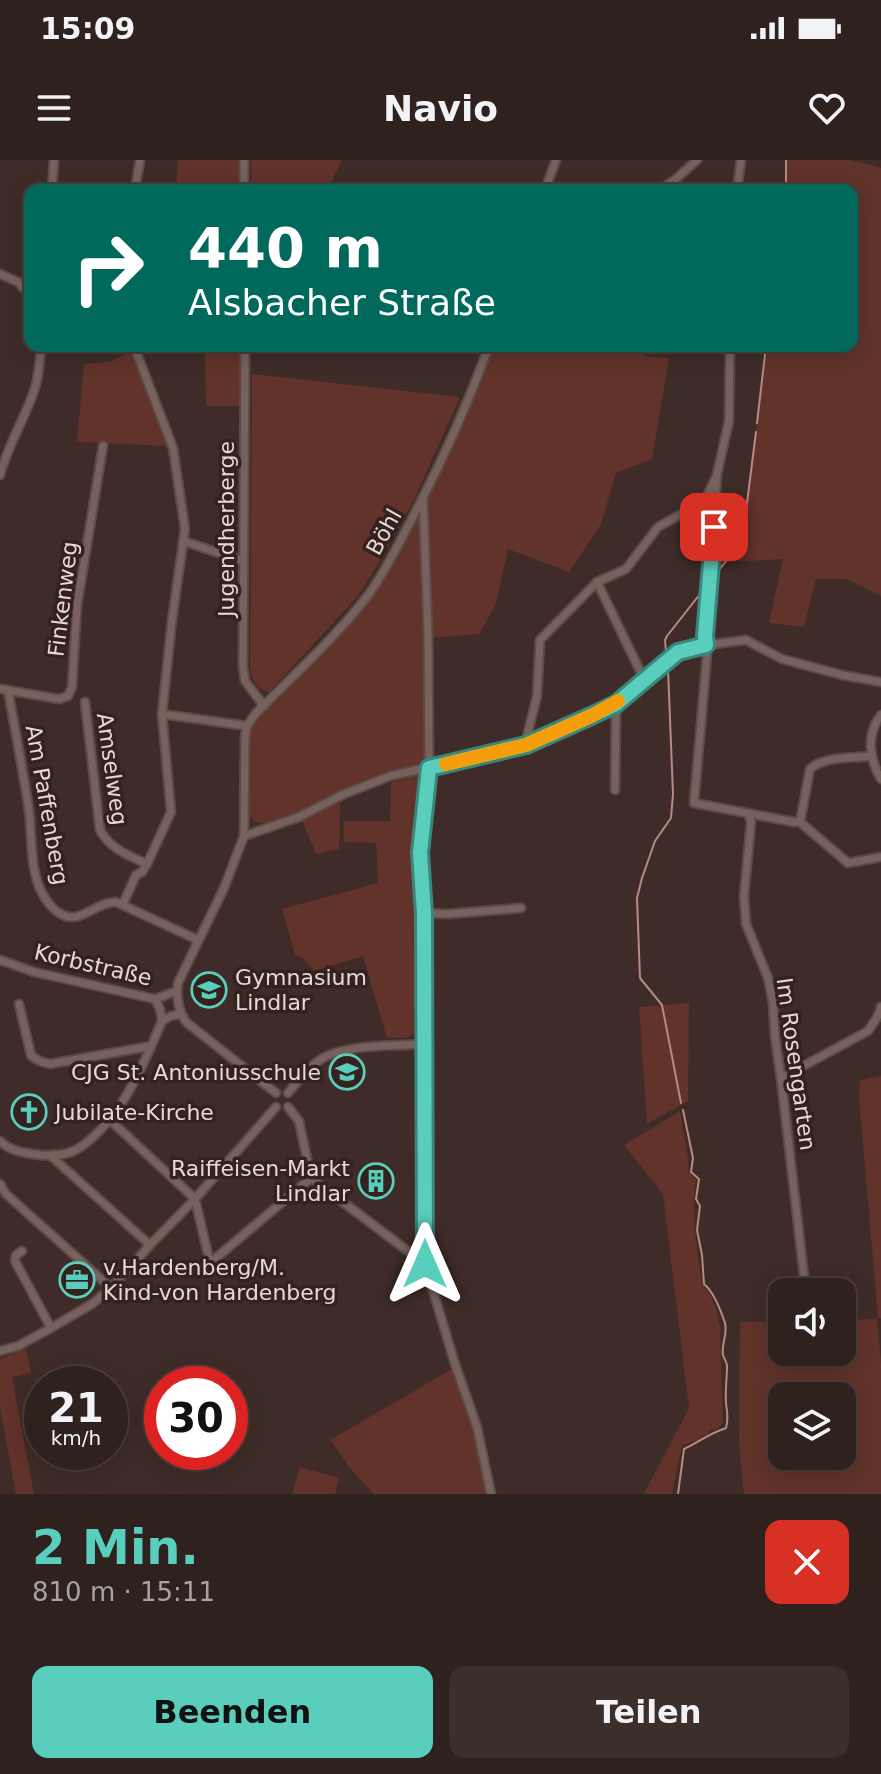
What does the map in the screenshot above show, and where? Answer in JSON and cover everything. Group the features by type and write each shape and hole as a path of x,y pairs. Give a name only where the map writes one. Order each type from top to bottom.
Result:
{"street":[{"path":"52,184 54,160"},
{"path":"136,184 140,160"},
{"path":"244,160 244,184"},
{"path":"547,184 556,160"},
{"path":"669,184 697,160"},
{"path":"738,184 741,160"},
{"path":"0,274 18,282 24,289"},
{"path":"0,475 34,392 40,352"},
{"path":"136,352 173,448 185,529 162,714 171,812 147,864 136,875 123,904 198,940"},
{"name":"Jugendherberge","path":"245,352 243,667 245,681 264,706"},
{"name":"Böhl","path":"247,726 320,649 380,577 423,498 487,352"},
{"path":"730,352 729,421 717,474 694,803 800,822 848,863 881,857"},
{"name":"Finkenweg","path":"4,689 59,699 68,696 72,687 77,606 103,446"},
{"path":"526,745 537,696 540,640 597,582 626,569 658,527 707,496 717,474"},
{"path":"423,498 429,768 420,853 424,913 425,1264 477,1427 491,1494"},
{"path":"183,541 243,561"},
{"path":"597,582 644,679"},
{"path":"244,836 299,817 390,776 526,745 616,704 678,652 706,645 746,640 782,659 881,682"},
{"name":"Am Paffenberg","path":"4,689 28,809 36,877 46,900 65,916 75,917 106,902 123,904"},
{"name":"Amselweg","path":"85,702 100,830 116,850 147,864"},
{"path":"615,790 616,704"},
{"path":"162,714 247,726 244,836 224,888 178,983 178,1004 186,1022 276,1093"},
{"path":"881,715 873,726 872,744 875,769 881,779"},
{"path":"872,744 881,748"},
{"path":"800,822 810,769 824,761 872,756"},
{"name":"Im Rosengarten","path":"748,813 751,822 744,896 746,924 768,978 773,1003 804,1276"},
{"path":"424,913 521,908"},
{"name":"Korbstraße","path":"0,960 34,972 155,999 177,991"},
{"path":"0,1141 21,1153 51,1156 81,1147 110,1120 132,1085 162,1021 155,999"},
{"path":"19,1004 31,1055 42,1062 50,1064 151,1046"},
{"path":"781,1078 868,1031 881,1007"},
{"path":"162,1021 180,1014"},
{"path":"288,1093 307,1070 329,1055 356,1049 423,1044"},
{"path":"276,1093 288,1093"},
{"path":"276,1093 273,1102 281,1109 288,1107 291,1101 288,1093"},
{"path":"0,1351 18,1346 51,1328 92,1304 111,1288 276,1107"},
{"path":"288,1107 299,1121 311,1178 425,1264"},
{"path":"110,1120 195,1199 210,1263 311,1178"},
{"path":"51,1156 150,1245"},
{"path":"0,1184 6,1194 111,1288"},
{"path":"22,1251 16,1255 15,1261 51,1328"}],"shaded area":[{"path":"178,160 240,160 240,184 176,184"},
{"path":"251,160 342,160 330,184 251,184"},
{"path":"786,160 850,160 881,168 881,596 847,579 816,579 804,627 769,623 783,559 729,562 715,571 742,534 766,352 858,352 858,184 785,184"},
{"path":"131,352 168,446 77,442 84,364 110,362"},
{"path":"205,352 241,352 241,406 206,406"},
{"path":"489,352 643,352 643,356 669,358 652,459 616,473 601,524 569,572 508,549 496,604 479,634 431,638 426,501"},
{"path":"252,374 460,397 414,500 359,595 267,692 254,680 250,663"},
{"path":"417,516 421,520 427,689 424,763 355,785 271,823 254,821 248,809 247,758 254,722 350,622"},
{"path":"416,775 423,783 415,854 419,1028 409,1037 387,1038 363,956 314,971 303,958 295,955 282,909 378,883 376,843 344,842 344,821 390,821 391,782"},
{"path":"340,801 339,849 316,854 302,820"},
{"path":"689,1003 688,1101 647,1124 639,1007"},
{"path":"881,1076 881,1318 878,1318 859,1096 860,1080"},
{"path":"680,1111 689,1173 696,1179 694,1218 702,1284 712,1298 720,1326 723,1422 718,1429 711,1430 699,1440 682,1445 672,1494 644,1494 689,1408 663,1194 624,1145"},
{"path":"877,1319 881,1362 881,1494 744,1494 739,1442 740,1322 768,1321 768,1366 856,1366 856,1320"},
{"path":"26,1349 30,1366 24,1366 24,1374 12,1377 24,1441 24,1470 29,1470 34,1494 16,1494 0,1407 0,1359"},
{"path":"452,1369 478,1443 488,1494 374,1494 347,1465 330,1440"},
{"path":"300,1467 339,1478 335,1494 292,1494"}],"waterway":[{"path":"786,160 786,184"},
{"path":"757,423 765,352"},
{"path":"716,574 743,535 756,432"},
{"path":"666,652 667,636 704,589"},
{"path":"668,669 673,794 671,818 655,841 637,898 640,978 662,1005 681,1103"},
{"path":"678,1494 684,1449 726,1428 728,1418 727,1366 723,1355 726,1327 717,1302 704,1284 697,1230 699,1179 691,1172 693,1158 683,1110"}],"slow traffic":[{"path":"446,764 526,745 618,701"}],"place":[{"name":"Gymnasium Lindlar","path":"209,990"},
{"name":"CJG St. Antoniusschule","path":"347,1072"},
{"name":"Jubilate-Kirche","path":"29,1112"},
{"name":"Raiffeisen-Markt Lindlar","path":"376,1181"},
{"name":"v.Hardenberg/M. Kind-von Hardenberg","path":"77,1280"}],"route":[{"path":"425,1264 424,913 420,853 429,768 526,745 616,704 678,652 706,645 714,527"}]}
